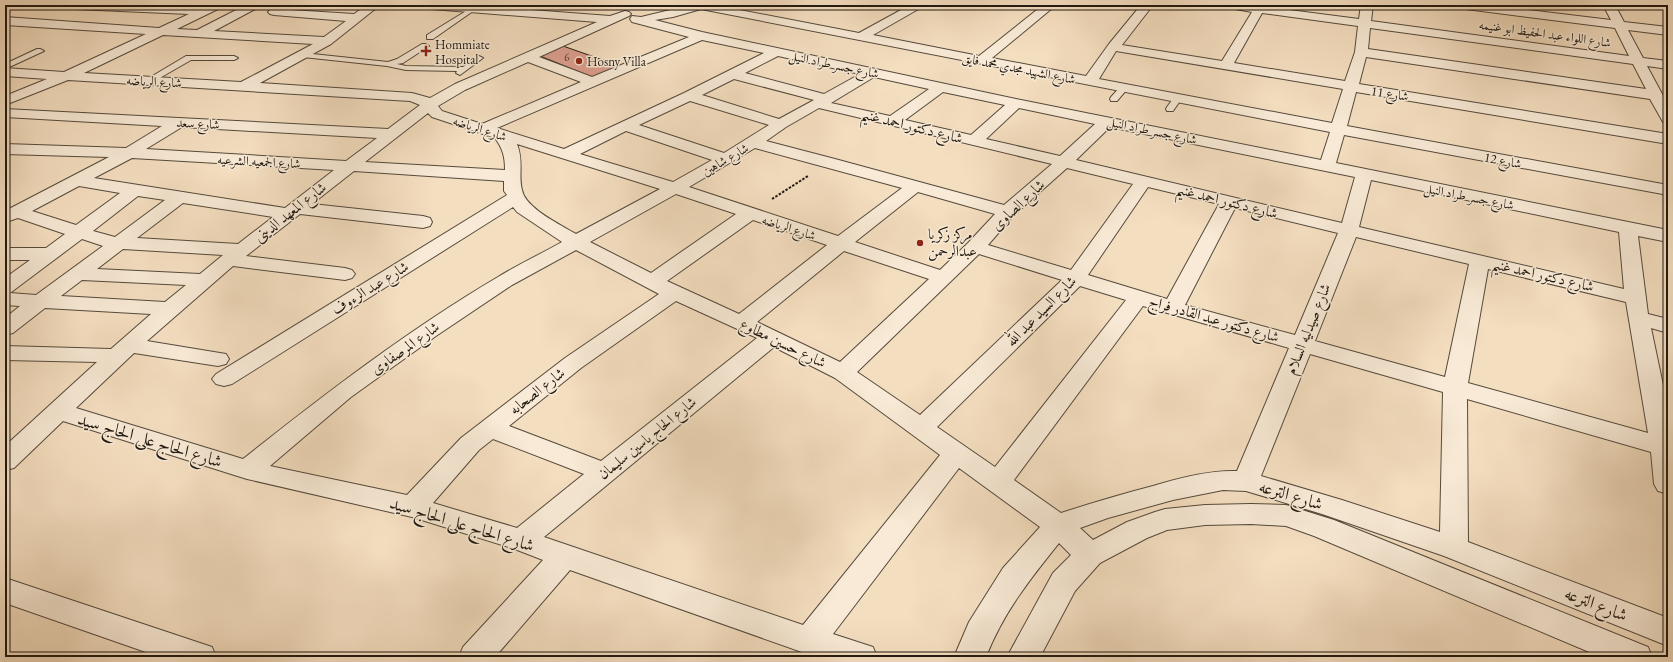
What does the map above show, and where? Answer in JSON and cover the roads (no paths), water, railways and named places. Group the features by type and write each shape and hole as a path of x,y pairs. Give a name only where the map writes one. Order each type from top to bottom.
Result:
{"street":[{"path":"7,22 52,5 205,11"},
{"path":"5,101 68,75 218,5"},
{"path":"198,34 255,5"},
{"path":"288,5 270,14 356,18"},
{"path":"244,86 327,41 374,5"},
{"path":"419,5 586,9 625,17 680,5"},
{"path":"507,8 625,17 673,14 702,5"},
{"name":"شارع الشهيد مجدي محمد فايق","path":"702,5 1338,129"},
{"path":"861,37 918,5"},
{"path":"982,60 1050,5"},
{"path":"1090,81 1113,47 1147,5"},
{"name":"شارع اللواء عبد الحفيظ ابو غنيمه","path":"1228,5 1364,23 1490,32 1639,61 1668,65"},
{"path":"1327,167 1352,87 1361,52 1366,5"},
{"path":"1458,5 1487,7 1668,31"},
{"path":"1609,5 1668,119"},
{"path":"1487,7 1490,32"},
{"path":"1226,66 1259,9"},
{"name":"شارع جسر طراد النيل","path":"625,17 701,36 1016,103 1668,236"},
{"name":"شارع المعهد الدينى","path":"5,461 122,350 204,280 429,105 460,88 528,57 625,17"},
{"path":"7,22 162,31 234,37 327,41"},
{"path":"234,37 254,24"},
{"path":"514,187 513,156 509,145 492,132 592,82 701,36"},
{"name":"شارع 11","path":"1113,47 1668,139"},
{"path":"566,154 689,96 776,52"},
{"path":"1361,52 1655,95"},
{"path":"528,57 592,82"},
{"name":"شارع الرياضه","path":"5,72 412,97 421,99 437,114 675,188 749,214 942,277"},
{"name":"شارع شاهين","path":"575,242 726,159 754,143 781,124 873,72"},
{"name":"شارع دكتور احمد غنيم","path":"732,74 893,122 1065,161 1229,202 1480,260 1637,308 1668,326"},
{"path":"893,122 941,87"},
{"path":"689,96 781,124"},
{"path":"974,141 1016,103"},
{"name":"شارع سعد","path":"5,113 391,134"},
{"name":"شارع الصاوى","path":"843,373 942,277 975,248 1007,212 1065,161 1107,121"},
{"path":"14,210 78,181 130,153 180,122"},
{"path":"625,126 726,159"},
{"name":"شارع 12","path":"1338,129 1668,190"},
{"path":"754,143 829,162 1007,212"},
{"name":"شارع الجمعيه الشرعيه","path":"5,149 130,153 349,166 514,187"},
{"name":"شارع صيدليه السلام","path":"1246,481 1349,230 1364,175"},
{"path":"78,181 180,197 292,211 423,222"},
{"name":"شارع السيد عبد الله","path":"921,428 1075,279 1144,181"},
{"path":"742,323 841,243 915,186"},
{"name":"شارع حسين مطاوع","path":"514,187 523,208 575,242 664,287 772,337 843,373 1058,525 1090,555"},
{"name":"شارع عبد الرءوف","path":"122,350 221,369 514,187"},
{"path":"5,288 135,190"},
{"path":"5,328 180,197"},
{"path":"1173,308 1229,202"},
{"path":"14,210 103,240 118,243 235,255 345,274"},
{"name":"شارع الصحابه","path":"414,507 470,444 573,363 749,214"},
{"path":"1628,228 1637,308 1666,447 1668,484"},
{"name":"شارع المرصفاوى","path":"247,470 343,392 428,331 505,281 575,242"},
{"name":"شارع دكتور عبد القادر فراج","path":"975,248 1138,298 1666,447"},
{"path":"5,254 49,254"},
{"path":"1454,548 1455,387 1480,260"},
{"path":"76,274 204,280"},
{"path":"998,482 1138,298"},
{"path":"5,299 170,309"},
{"name":"شارع الحاج ياسين سليمان","path":"521,540 772,337"},
{"path":"5,353 122,350"},
{"name":"شارع الحاج على الحاج سيد","path":"58,411 247,470 414,507 521,540 809,641 861,657"},
{"path":"490,428 604,472"},
{"path":"809,641 956,453"},
{"name":"شارع الترعه","path":"1058,525 1101,510 1173,490 1223,480 1246,481 1332,507 1454,548 1668,632"},
{"name":"شارع الترعه","path":"1023,657 1064,582 1090,555 1137,530 1165,520 1205,515 1251,514 1286,516 1324,528 1636,657"},
{"path":"970,657 980,632 1014,577 1058,525"},
{"path":"475,657 564,556"},
{"path":"5,590 200,657"}],"lane":[{"path":"430,37 475,7"},
{"path":"388,64 400,61 425,46"},
{"path":"5,66 40,51"},
{"path":"303,55 388,64 406,68 463,71 480,58"},
{"path":"148,80 189,58 234,58"},
{"path":"1114,99 1124,88"},
{"path":"1170,109 1178,98"}],"place":[{"name":"Hommiate Hospital","path":"426,51"},
{"name":"Hosny Villa","path":"579,61"},
{"name":"مركز زكريا عبدالرحمن","path":"920,243"}]}
